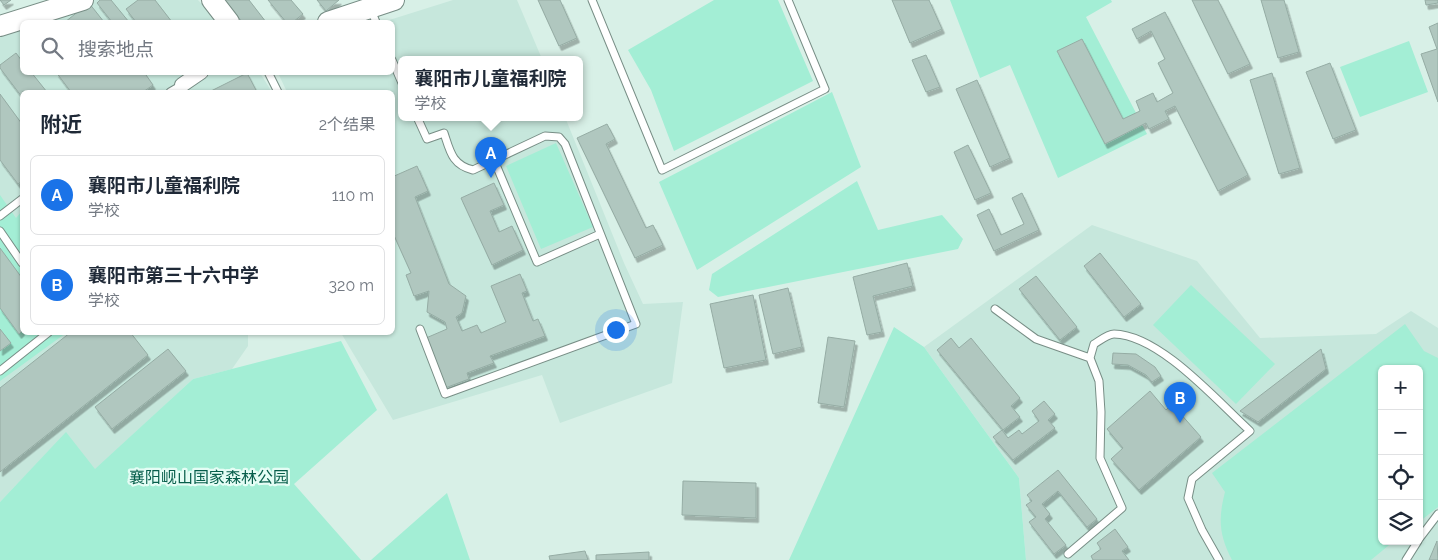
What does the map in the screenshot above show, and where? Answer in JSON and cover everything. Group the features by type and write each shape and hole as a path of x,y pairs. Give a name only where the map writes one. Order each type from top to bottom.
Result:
{"street":[{"path":"0,26 83,0"},
{"path":"212,0 227,20"},
{"path":"341,20 373,15 394,0"},
{"path":"176,89 197,75"}],"lane":[{"path":"592,0 662,170 825,89 788,0"},
{"path":"270,75 277,90"},
{"path":"419,121 426,139 444,133 454,160 462,167 473,170 545,136 559,137 565,144 636,324 445,394 420,329"},
{"path":"494,160 537,262 600,234"},
{"path":"0,216 20,201"},
{"path":"0,231 20,260"},
{"path":"995,309 1036,339 1090,358"},
{"path":"1068,554 1122,508 1100,458 1101,412 1099,381 1090,358 1094,344 1112,334 1129,337 1163,351 1250,431 1192,479 1188,498 1202,530 1219,560"},
{"path":"0,371 45,335"},
{"path":"1423,535 1438,514"},
{"path":"1406,560 1416,545"}],"shaded area":[{"path":"66,0 198,0 216,20 20,20 20,75 261,75 271,90 20,90 20,335 248,335 248,346 232,369 193,379 95,470 66,433 0,502 0,20"},
{"path":"453,0 517,0 541,56 398,56 398,121 567,121 624,263 643,304 683,302 672,383 560,423 542,375 393,420 342,335 395,335 395,90 286,90 279,75 395,75 395,20 389,20"},
{"path":"1092,225 1197,261 1260,338 1376,334 1411,311 1438,328 1438,560 1026,560 1019,478 924,347"}],"green space":[{"path":"714,0 778,0 813,81 674,151 651,90 628,50"},
{"path":"950,0 1111,0 1112,2 1086,17 1147,134 1058,178 1010,65 980,78"},
{"path":"1409,41 1428,92 1360,117 1340,67"},
{"path":"832,92 861,167 697,270 659,182"},
{"path":"556,143 593,227 541,249 506,166"},
{"path":"857,181 878,230 942,215 963,239 958,249 718,297 709,290 712,274"},
{"path":"0,195 16,218 20,213 20,335 63,335 0,381"},
{"path":"1191,285 1275,364 1236,404 1153,325"},
{"path":"1405,324 1424,351 1438,358 1438,507 1423,519 1423,365 1378,365 1378,545 1389,545 1371,560 1232,560 1224,543 1221,527 1221,510 1225,492 1212,473"},
{"path":"894,327 924,347 1019,478 1026,560 789,560"},
{"name":"襄阳岘山国家森林公园","path":"341,341 377,410 294,484 361,560 0,560 0,502 66,432 95,469 193,379"},
{"path":"447,493 470,560 371,560"}],"building":[{"path":"0,0 11,0 4,5"},
{"path":"100,0 111,0 127,20 110,20 97,3"},
{"path":"138,0 155,0 170,20 134,20 126,9"},
{"path":"225,0 249,0 264,20 240,20"},
{"path":"268,0 291,0 303,14 296,20 284,20"},
{"path":"317,0 339,0 326,11"},
{"path":"538,0 560,0 577,38 559,46"},
{"path":"892,0 929,0 942,29 910,43"},
{"path":"1192,0 1218,0 1250,64 1228,74"},
{"path":"1261,0 1284,0 1299,52 1278,58"},
{"path":"1425,0 1438,0 1438,3 1426,5"},
{"path":"89,3 102,20 68,20"},
{"path":"1165,12 1248,175 1218,191 1175,106 1165,111 1169,119 1149,129 1146,123 1105,144 1057,51 1082,39 1123,119 1140,111 1136,101 1153,93 1157,102 1173,93 1158,63 1165,59 1151,31 1137,39 1132,29"},
{"path":"1438,23 1438,102 1421,54 1437,49 1429,27"},
{"path":"16,53 20,58 20,75 33,75 45,90 20,90 20,94 0,68 0,65"},
{"path":"926,55 940,87 926,92 912,60"},
{"path":"1330,63 1356,130 1333,139 1306,72"},
{"path":"1272,73 1300,168 1279,174 1250,80"},
{"path":"58,75 146,75 153,85 146,90 70,90"},
{"path":"243,75 248,75 256,90 213,90"},
{"path":"977,80 1010,158 990,167 956,89"},
{"path":"0,94 20,121 20,182 18,184 0,160"},
{"path":"607,124 615,139 606,144 646,228 653,225 663,245 635,258 577,138"},
{"path":"968,145 991,193 975,200 954,152"},
{"path":"417,166 428,191 415,197 449,284 466,296 462,313 456,317 462,331 477,325 481,333 506,322 491,286 520,274 527,291 522,293 533,321 538,319 545,336 490,356 494,363 467,373 469,379 445,388 426,338 447,329 445,322 427,312 429,291 414,296 406,275 411,273 395,238 395,176"},
{"path":"494,183 504,205 490,211 499,232 512,226 523,250 492,265 461,198"},
{"path":"1022,193 1039,230 994,251 977,215 989,209 1001,235 1024,224 1012,198"},
{"path":"0,248 20,275 19,334 0,308"},
{"path":"1100,253 1141,304 1124,317 1084,266"},
{"path":"907,263 913,286 873,296 882,332 867,335 853,277"},
{"path":"1036,276 1077,327 1060,340 1019,289"},
{"path":"788,288 802,347 773,354 759,295"},
{"path":"753,295 766,360 724,368 710,304"},
{"path":"0,329 11,343 0,351"},
{"path":"67,335 132,335 148,355 0,472 0,388"},
{"path":"828,337 855,341 844,407 818,403"},
{"path":"951,338 959,348 971,338 1020,398 1011,406 1020,417 1003,430 937,350"},
{"path":"168,349 186,371 112,429 95,407"},
{"path":"1321,349 1326,369 1258,422 1240,411"},
{"path":"1113,353 1136,354 1155,367 1161,376 1152,382 1146,375 1128,365 1112,364"},
{"path":"1150,391 1166,410 1172,404 1201,437 1139,490 1111,459 1123,448 1107,429"},
{"path":"1044,401 1055,414 1048,420 1055,428 1013,460 993,437 1002,430 1008,438 1019,430 1022,434 1039,421 1032,411"},
{"path":"1058,470 1097,519 1087,527 1058,491 1042,504 1050,514 1045,519 1066,545 1054,554 1029,522 1036,517 1026,505 1032,501 1027,495"},
{"path":"683,481 756,483 756,518 682,515"},
{"path":"1115,529 1128,547 1122,551 1129,560 1093,560 1091,556 1101,549 1097,543"},
{"path":"1437,541 1438,560 1429,560"},
{"path":"585,551 588,560 550,560 549,556"},
{"path":"649,552 649,560 596,560 596,555"}],"place":[{"name":"襄阳市儿童福利院","path":"491,178"},
{"name":"襄阳市第三十六中学","path":"1180,423"}]}
